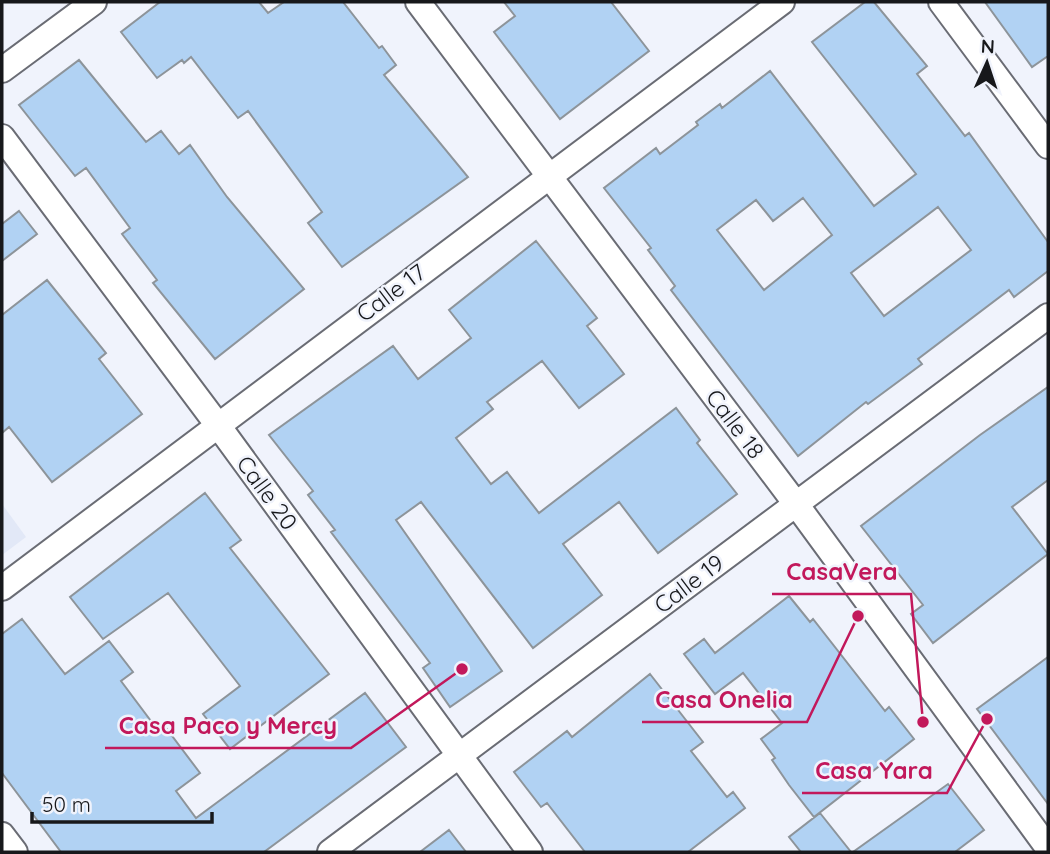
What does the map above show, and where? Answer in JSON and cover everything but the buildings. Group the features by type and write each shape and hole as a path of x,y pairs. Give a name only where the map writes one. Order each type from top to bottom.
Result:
{"street":[{"path":"2,70 94,2"},
{"name":"Calle 18","path":"418,2 796,504 1048,848"},
{"name":"Calle 17","path":"2,588 782,2"},
{"path":"941,2 1048,146"},
{"name":"Calle 20","path":"2,137 217,424 530,852"},
{"name":"Calle 19","path":"330,852 1048,316"},
{"path":"2,835 15,852"}],"shaded area":[{"path":"2,504 26,537 2,555"}],"place":[{"name":"Casa Onelia","path":"858,616"},
{"name":"Casa Paco y Mercy","path":"462,669"},
{"name":"Casa Yara","path":"987,719"},
{"name":"CasaVera","path":"923,722"}]}
